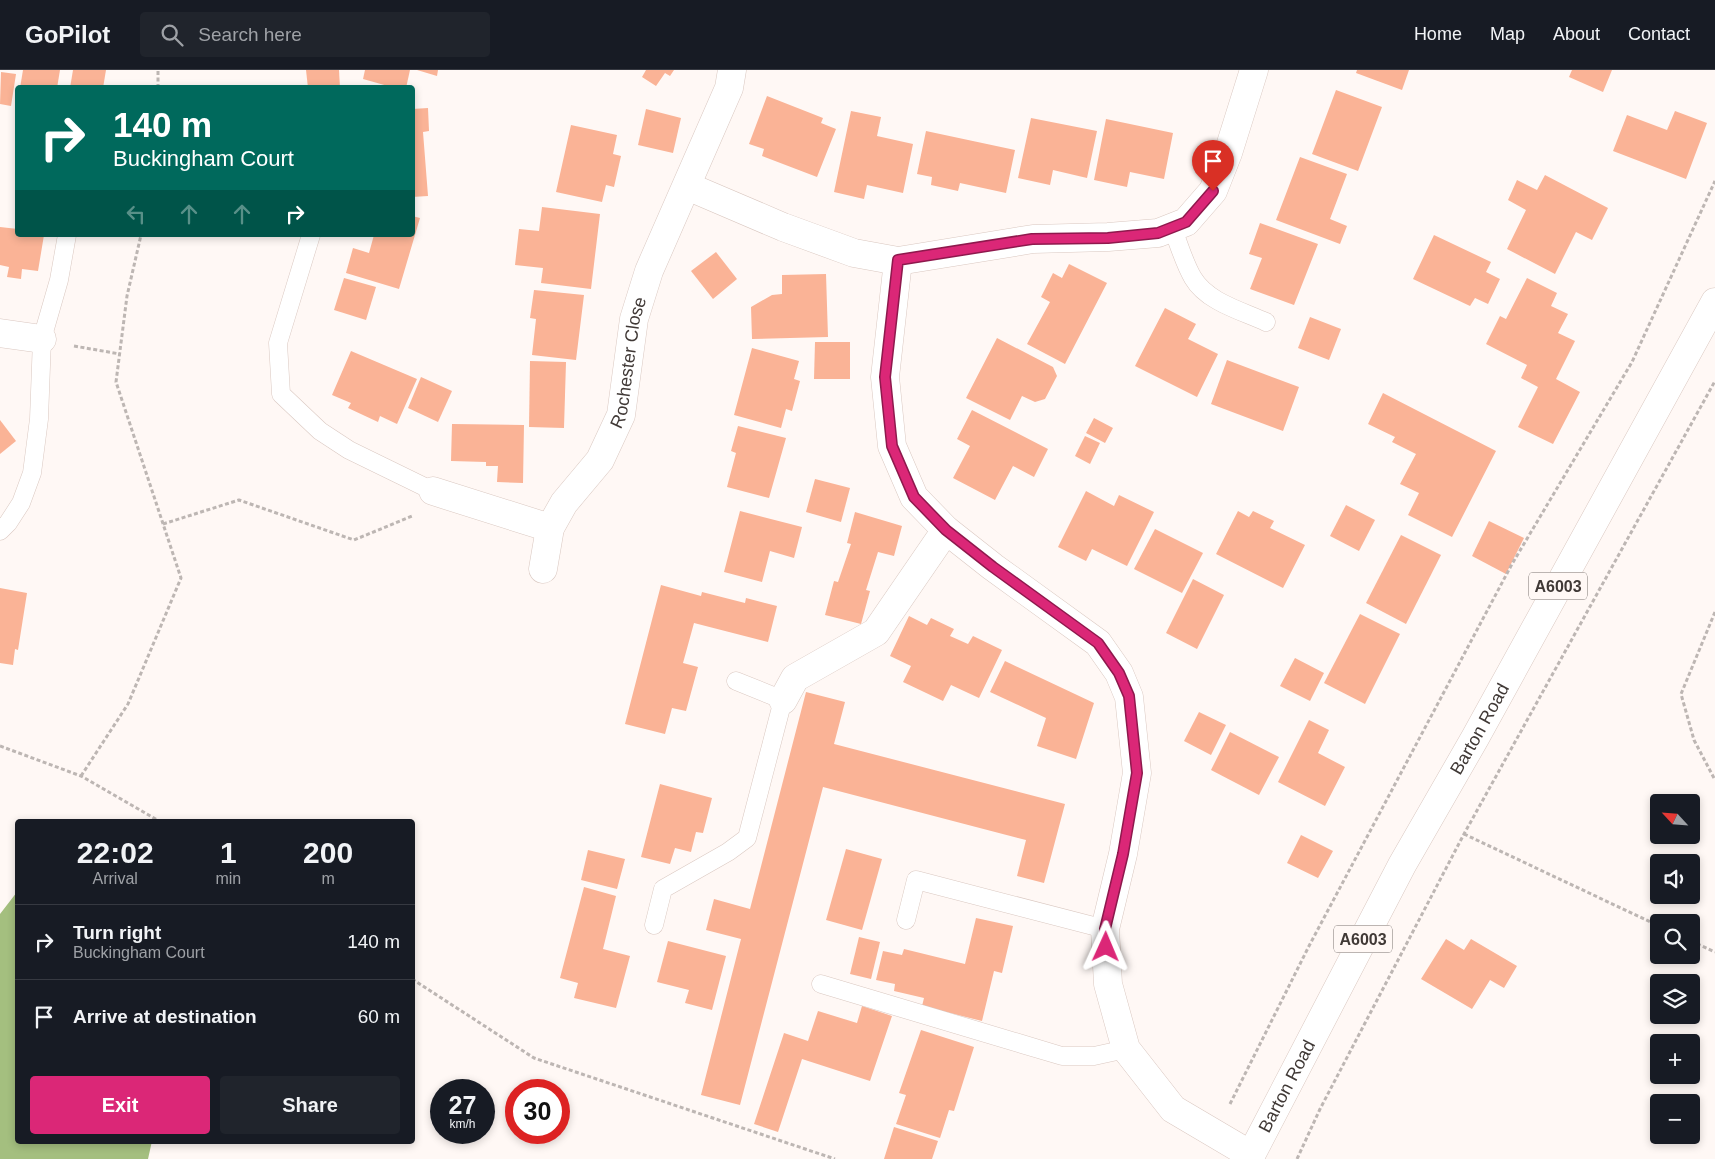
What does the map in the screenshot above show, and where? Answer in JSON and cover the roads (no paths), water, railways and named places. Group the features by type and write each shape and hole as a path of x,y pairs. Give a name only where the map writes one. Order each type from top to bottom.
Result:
{"street":[{"name":"Rochester Close","path":"543,569 550,528 564,503 600,460 621,415 634,319 649,271 730,88 732,70"},
{"path":"687,186 783,227 854,253 898,260 1032,239 1108,238 1158,233 1186,222 1213,191 1228,153 1254,70"},
{"path":"898,260 885,377 892,446 914,497 946,530 993,567 1098,643 1119,673 1129,696 1137,773 1123,854 1105,929 1108,984 1126,1049 1173,1110 1250,1157"},
{"name":"Barton Road","path":"1250,1157 1402,864 1475,738 1715,302"},
{"path":"0,333 42,339"},
{"path":"433,491 550,528"},
{"path":"783,700 795,678 876,632 946,530"}],"lane":[{"path":"1172,227 1193,278 1202,290 1215,299 1266,322"},
{"path":"0,531 8,523 21,503 32,474 39,419 42,339 58,280 67,237"},
{"path":"310,237 278,343 281,394 320,431 349,450 433,491"},
{"path":"654,925 663,889 728,852 747,838 783,700 736,681"},
{"path":"906,920 916,880 1105,929"},
{"path":"821,984 1062,1056 1094,1056 1126,1049"}]}
